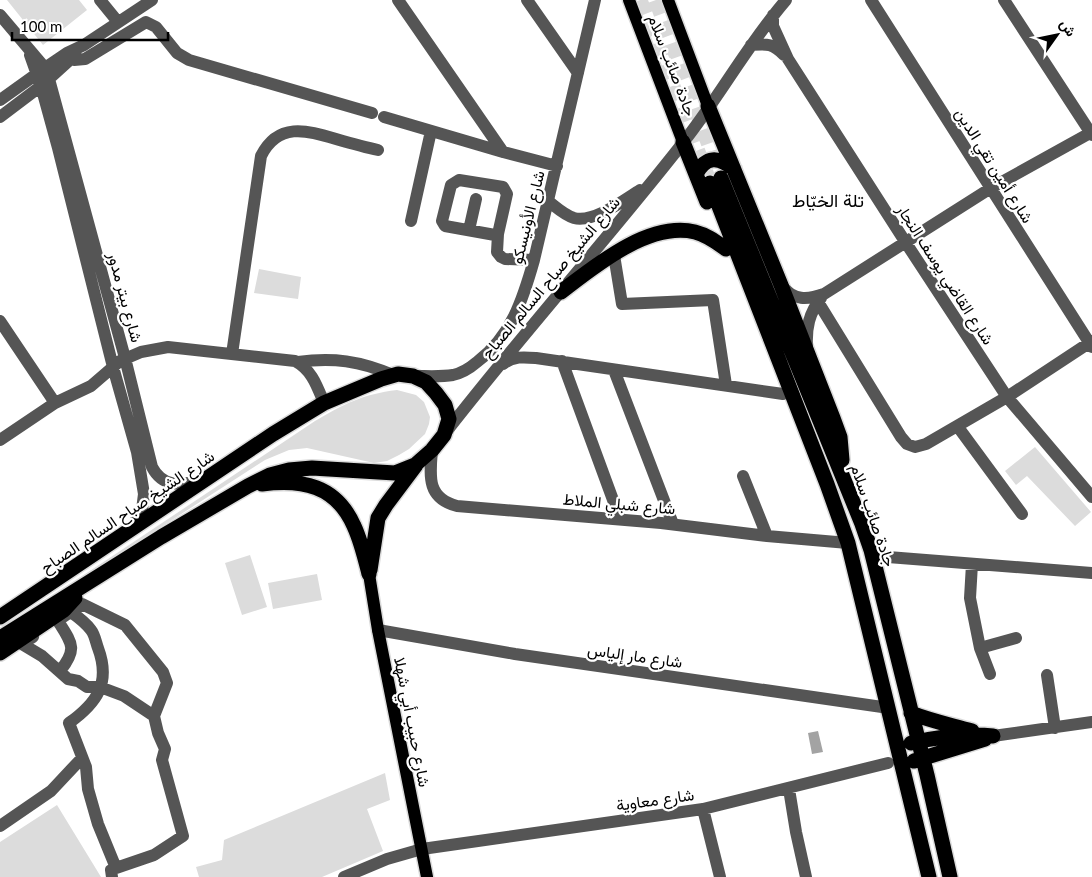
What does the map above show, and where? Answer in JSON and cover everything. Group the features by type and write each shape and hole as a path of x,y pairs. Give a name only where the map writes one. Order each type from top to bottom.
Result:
{"highway":[{"path":"708,106 808,352 840,437 844,479"},
{"path":"683,142 782,394 827,484"},
{"path":"696,174 703,163 712,160 723,162 734,169"},
{"name":"جادة صائب سلام","path":"929,877 895,764 898,746 848,543 716,181 844,479 871,550 919,741 950,877"},
{"path":"561,292 614,255 656,234 676,231 697,232 726,249"},
{"path":"369,574 378,518 417,464 438,442 449,419 445,405 431,387 414,376 393,375"},
{"name":"شارع الشيخ صباح السالم الصباح","path":"0,617 273,434 324,403 393,375"},
{"path":"0,638 98,575 248,486 280,472 321,468 396,472 417,464"},
{"path":"248,486 276,482 300,483 313,486 329,495 351,520 369,574"},
{"path":"0,605 43,578 85,559"},
{"path":"0,653 64,610 98,575"},
{"path":"911,713 987,735"},
{"path":"898,746 942,737 987,735"},
{"path":"895,764 923,759 987,735"}],"main road":[{"name":"جادة صائب سلام","path":"629,0 683,142"},
{"name":"جادة صائب سلام","path":"668,0 708,106"},
{"name":"شارع حبيب أبي شهلا","path":"369,574 378,630 427,877"}],"street":[{"path":"100,0 118,22"},
{"path":"0,117 69,56 152,0"},
{"path":"527,0 578,73"},
{"name":"شارع الأونيسكو","path":"414,376 453,375 462,372 490,352 503,337 513,321 534,260 595,0"},
{"name":"شارع الشيخ صباح السالم الصباح","path":"438,442 490,376 652,182 683,142 773,15 786,0"},
{"name":"شارع أمين تقي الدين","path":"871,0 1091,344"},
{"path":"808,352 808,323 821,298 991,188 1092,133 1004,0"},
{"path":"399,1 502,152"},
{"path":"0,15 28,50 43,77"},
{"name":"شارع القاضي يوسف النجار","path":"773,15 773,26 788,59 906,243 1008,397 1092,497"},
{"path":"69,56 78,61 85,59 146,22 156,27 177,53 190,60 502,152 557,166"},
{"name":"شارع القاضي يوسف النجار","path":"751,45 765,44 775,46 788,59"},
{"path":"0,100 43,77"},
{"name":"شارع بيتر مدور","path":"43,77 113,313 154,471 161,479 173,483 203,481"},
{"name":"شارع بيتر مدور","path":"43,77 100,318 137,452 144,494 142,510 132,527"},
{"path":"232,354 261,156 264,149 278,136 286,132 302,130 378,150"},
{"path":"410,221 432,131"},
{"path":"498,234 445,226 442,221 451,185 459,180 506,190 507,194 498,234 497,252 505,259 534,260"},
{"path":"548,201 565,214 574,218 584,219 615,206 652,182"},
{"path":"469,230 476,199"},
{"path":"614,255 622,304 714,300 726,385"},
{"path":"781,286 790,294 803,299 821,298"},
{"path":"821,298 904,441 914,447 926,444 1008,397 1091,344"},
{"path":"100,318 113,313"},
{"path":"0,321 56,404"},
{"path":"0,440 56,404 91,386 125,358 149,350 168,347 289,359 298,362 314,378 324,403"},
{"path":"490,376 509,359 515,357 536,358 782,394"},
{"path":"298,362 339,360 366,364 393,375"},
{"path":"562,361 620,520"},
{"path":"614,370 674,524"},
{"path":"958,426 1022,514"},
{"name":"شارع شبلي الملاط","path":"438,442 430,477 433,489 441,498 457,506 674,524 767,536 848,543"},
{"path":"743,476 767,536"},
{"path":"871,550 888,557 1092,573"},
{"path":"875,567 888,557"},
{"path":"972,564 970,598 980,648 990,674"},
{"path":"71,612 92,630 101,656 104,674 100,687 96,697 86,710 69,723 86,767 88,789 114,872 154,855 183,836 162,760 165,749 158,733 154,716 167,683 163,672 125,625 82,604 22,644 42,656 68,679 78,681 87,687 100,687 124,696 154,716"},
{"path":"58,621 66,634 72,651 70,659 60,671"},
{"name":"شارع مار إلياس","path":"378,630 524,656 889,708"},
{"path":"980,648 1016,638"},
{"path":"1047,675 1055,728"},
{"path":"987,735 1092,722"},
{"path":"0,826 47,794 82,758"},
{"name":"شارع معاوية","path":"344,877 387,859 422,849 703,809 895,764"},
{"path":"789,789 806,877"},
{"path":"703,809 720,877"}],"shaded area":[{"path":"7,0 79,0 87,10 43,45"},
{"path":"259,269 301,277 298,299 254,293"},
{"path":"397,390 416,395 424,402 430,417 425,434 409,449 387,461 374,463 307,448 289,450 265,460 0,631 315,421 354,401 374,394"},
{"path":"1035,447 1091,512 1075,526 1027,476 1016,485 1005,471"},
{"path":"250,555 267,607 242,615 225,563"},
{"path":"317,574 322,600 273,609 268,583"},
{"path":"818,731 823,752 812,754 808,733"},
{"path":"385,773 390,800 367,809 383,851 322,877 199,877 196,867 222,860 224,840"},
{"path":"57,805 101,877 0,877 0,842"}],"tunnel":[{"path":"640,0 710,183"},
{"path":"656,0 721,178"}],"district":[{"name":"تلة الخيّاط","path":"828,200"}]}
